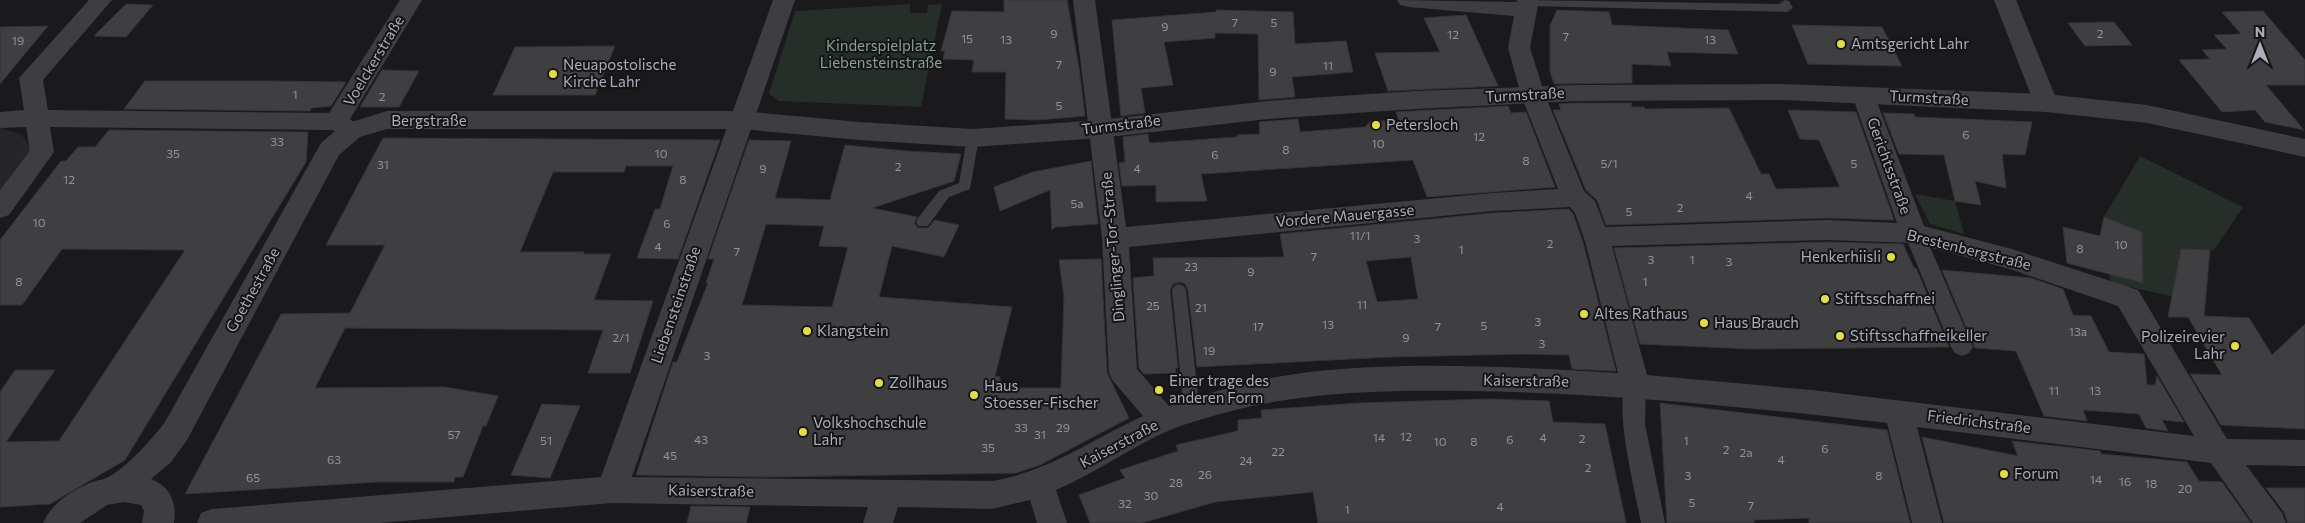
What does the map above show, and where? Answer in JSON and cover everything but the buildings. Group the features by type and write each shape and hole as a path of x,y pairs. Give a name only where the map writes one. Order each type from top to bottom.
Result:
{"street":[{"path":"0,208 42,152 32,78 101,0"},
{"name":"Voelckerstraße","path":"343,126 411,0"},
{"name":"Liebensteinstraße","path":"612,490 712,199 784,0"},
{"name":"Dinglinger-Tor-Straße","path":"1084,0 1115,238 1123,373 1164,420"},
{"path":"1408,0 1442,1 1488,7 1527,4 1519,48"},
{"path":"2005,0 2046,103"},
{"path":"1488,7 1519,48 1533,95 1574,197 1582,200 1594,234 1598,237 1632,385 1634,424 1653,523"},
{"name":"Turmstraße","path":"742,120 859,131 973,138 1100,129 1268,110 1533,95 1784,92 2046,103 2147,114 2305,148"},
{"name":"Gerichtsstraße","path":"1864,95 1914,233 1962,347"},
{"name":"Bergstraße","path":"0,120 38,118 343,126 387,120 742,120"},
{"name":"Goethestraße","path":"118,488 160,452 176,431 343,126"},
{"name":"Vordere Mauergasse","path":"1115,238 1508,201 1574,197"},
{"name":"Brestenbergstraße","path":"1598,237 1827,230 1914,233 2012,259 2128,298 2220,451 2271,523"},
{"name":"Kaiserstraße","path":"212,523 612,490 992,495 1011,493 1038,486 1164,420 1233,397 1291,387 1353,381 1536,380 1632,385"},
{"name":"Friedrichstraße","path":"1632,385 1899,413 2220,451 2305,453"},
{"path":"1899,413 1927,523"},
{"name":"Goethestraße","path":"59,523 88,499 118,488 136,488 149,492 160,452"},
{"path":"1038,486 1046,500 1052,523"},
{"path":"149,492 156,499 160,508 158,523"},
{"path":"878,523 887,493"}],"lane":[{"path":"1527,4 1786,8 1785,4"},
{"path":"923,222 944,194 965,186 973,138"},
{"path":"1179,290 1192,411"}],"shaded area":[{"path":"0,128 21,134 32,150 0,195"}],"green space":[{"name":"Kinderspielplatz Liebensteinstraße","path":"910,4 910,13 927,13 928,5 942,4 921,107 779,101 769,94 795,11"},
{"path":"2140,156 2243,207 2214,250 2181,249 2175,297 2111,283 2109,273 2143,283 2141,240 2104,217"},
{"path":"1915,194 1955,201 1964,234 1930,224"}],"place":[{"name":"Amtsgericht Lahr","path":"1841,44"},
{"name":"Neuapostolische Kirche Lahr","path":"553,74"},
{"name":"Petersloch","path":"1376,125"},
{"name":"Henkerhiisli","path":"1891,257"},
{"name":"Stiftsschaffnei","path":"1825,299"},
{"name":"Altes Rathaus","path":"1584,314"},
{"name":"Haus Brauch","path":"1704,323"},
{"name":"Klangstein","path":"807,331"},
{"name":"Stiftsschaffneikeller","path":"1840,336"},
{"name":"Polizeirevier Lahr","path":"2235,346"},
{"name":"Zollhaus","path":"879,383"},
{"name":"Einer trage des anderen Form","path":"1159,390"},
{"name":"Haus Stoesser-Fischer","path":"974,395"},
{"name":"Volkshochschule Lahr","path":"803,432"},
{"name":"Forum","path":"2004,474"}]}
